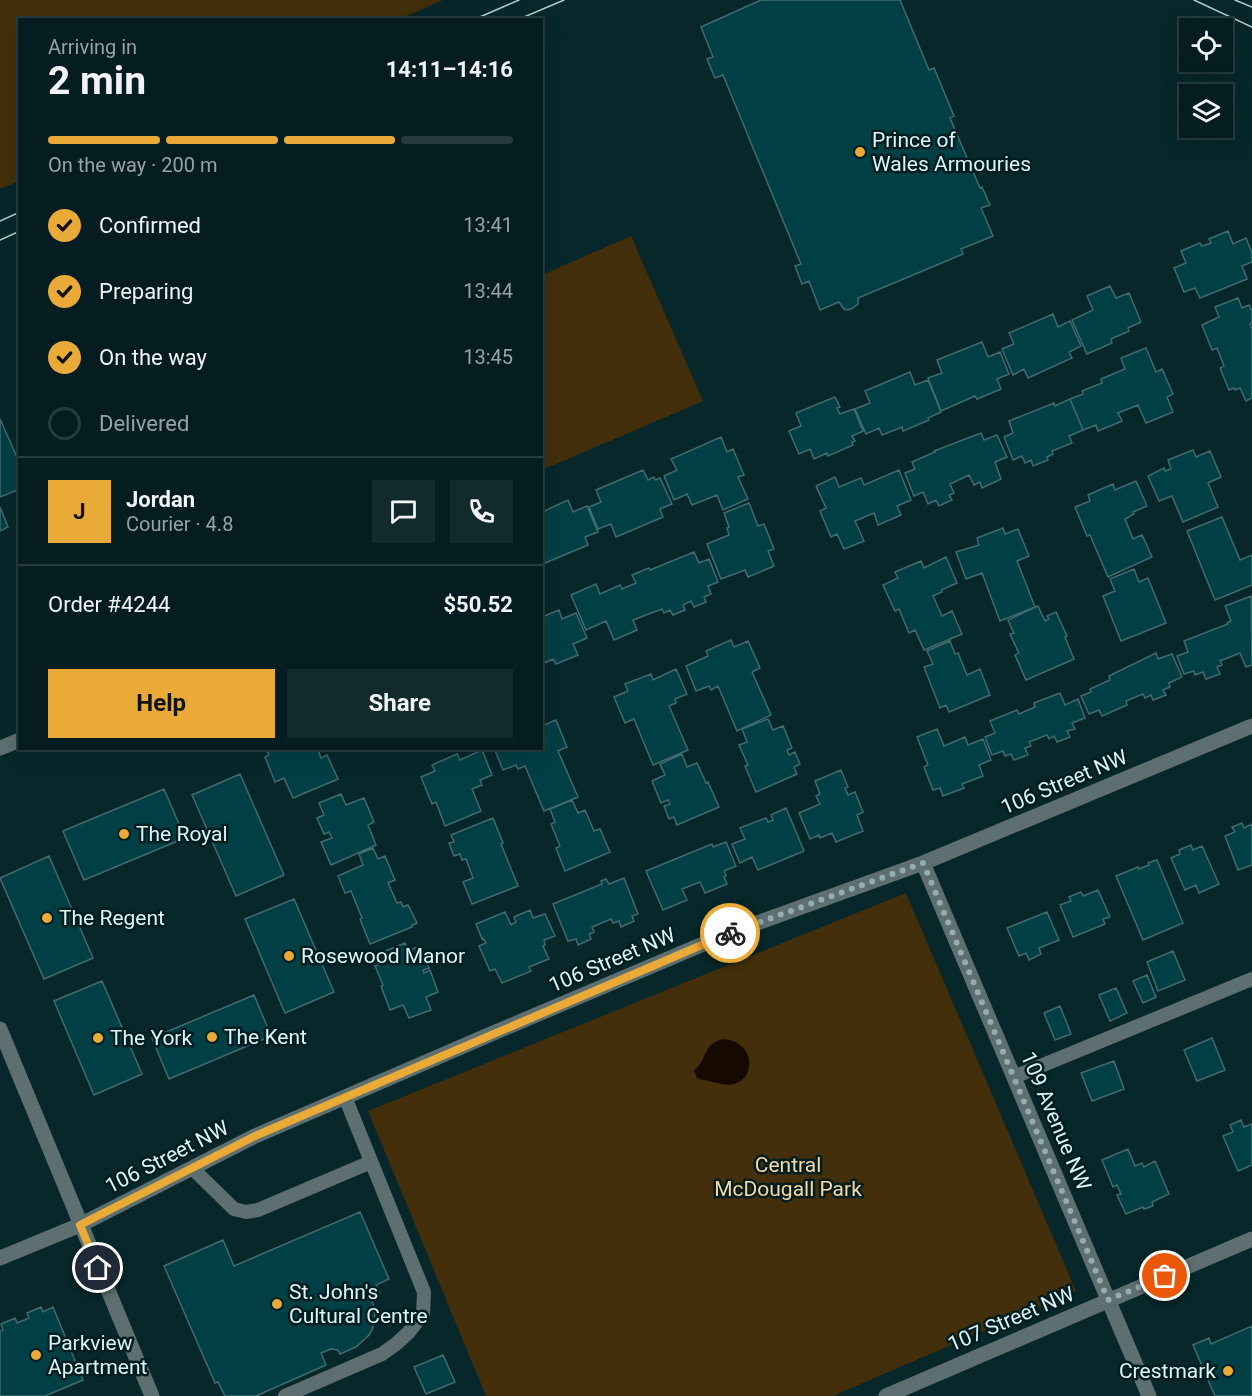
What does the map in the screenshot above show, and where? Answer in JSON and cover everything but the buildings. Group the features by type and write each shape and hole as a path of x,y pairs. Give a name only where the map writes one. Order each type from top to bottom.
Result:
{"street":[{"name":"106 Street NW","path":"0,1258 80,1225 255,1136 727,934 923,863 1252,726"},
{"path":"0,748 18,741"},
{"name":"109 Avenue NW","path":"923,863 1149,1396"},
{"path":"0,1029 152,1396"},
{"name":"107 Street NW","path":"886,1396 1252,1239"}],"lane":[{"path":"1014,1077 1252,979"},
{"path":"285,1396 382,1354 409,1332 423,1314 424,1292 345,1097"},
{"path":"192,1168 234,1209 246,1212 258,1210 371,1162"}],"green space":[{"path":"0,0 443,0 402,18 18,18 18,181 0,189"},
{"path":"631,236 703,401 543,470 543,275"},
{"name":"Central McDougall Park","path":"906,893 1076,1291 833,1396 486,1396 368,1111"}],"shaded area":[{"path":"723,1039 734,1041 747,1053 749,1069 745,1076 739,1082 730,1085 697,1078 694,1071 708,1049 715,1042"}],"tram line":[{"path":"478,18 519,0"},
{"path":"522,18 564,0"},
{"path":"1194,0 1252,27"},
{"path":"1235,0 1252,7"},
{"path":"0,221 18,213"},
{"path":"0,240 18,232"}],"way so far":[{"path":"730,933 923,863 1108,1300 1165,1276"}],"place":[{"name":"Prince of Wales Armouries","path":"860,152"},
{"name":"The Royal","path":"124,834"},
{"name":"The Regent","path":"47,918"},
{"name":"Rosewood Manor","path":"289,956"},
{"name":"The Kent","path":"212,1037"},
{"name":"The York","path":"98,1038"},
{"name":"St. John's Cultural Centre","path":"277,1304"},
{"name":"Parkview Apartment","path":"36,1355"},
{"name":"Crestmark","path":"1228,1371"}],"route":[{"path":"98,1268 80,1225 255,1136 730,933"}]}
